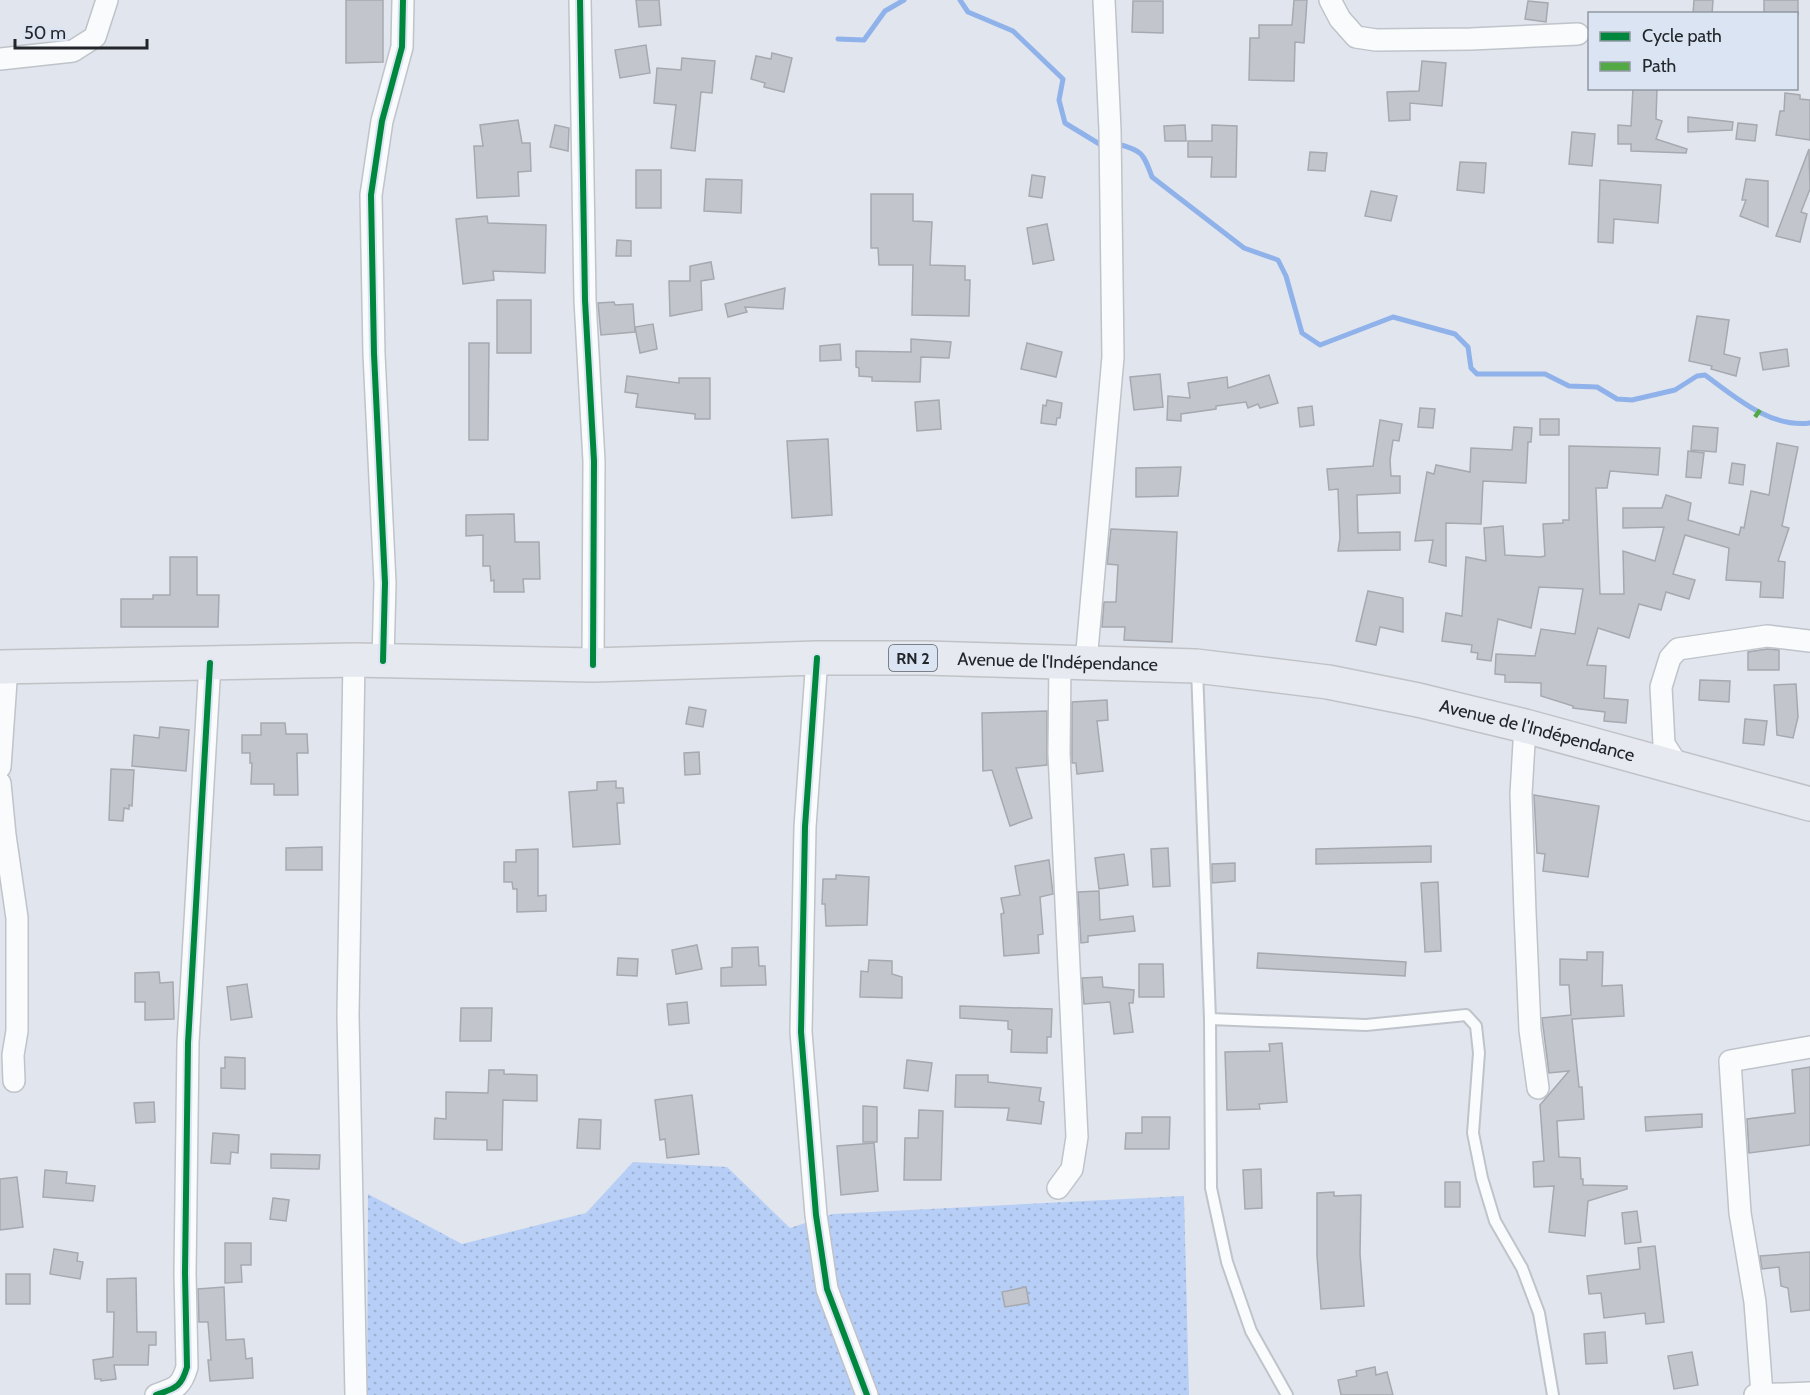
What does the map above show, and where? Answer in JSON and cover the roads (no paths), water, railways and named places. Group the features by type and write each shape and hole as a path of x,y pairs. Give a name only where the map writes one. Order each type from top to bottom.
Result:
{"main road":[{"name":"Avenue de l'Indépendance","path":"3,667 369,661 593,664 817,658 925,658 1197,666 1328,682 1418,700 1525,726 1810,804"}],"street":[{"path":"0,58 73,51 94,36 106,0"},
{"path":"356,1395 348,1015 369,661 385,584 374,354 371,195 382,121 402,47 403,0"},
{"path":"580,0 584,266 594,461 593,664"},
{"path":"1058,1188 1072,1169 1077,1137 1059,753 1113,357 1110,130 1104,0"},
{"path":"1330,0 1340,19 1356,37 1376,40 1471,39 1578,34"},
{"path":"1680,769 1670,757 1664,744 1661,687 1670,658 1677,649 1767,636 1810,641"},
{"path":"817,658 805,827 801,1032 816,1215 828,1289 867,1395"},
{"path":"156,1395 177,1388 184,1379 187,1367 185,1274 188,1043 210,663"},
{"path":"0,767 3,667"},
{"path":"1525,726 1521,794 1522,841 1530,1030 1538,1088"},
{"path":"0,783 17,918 17,1031 13,1055 14,1081"},
{"path":"1810,1047 1730,1060 1740,1214 1755,1302 1759,1394 1810,1393"}],"lane":[{"path":"1197,666 1210,1019 1211,1188 1227,1262 1251,1332 1287,1395"},
{"path":"1210,1019 1366,1025 1466,1016 1476,1026 1479,1053 1473,1133 1482,1178 1496,1221 1522,1268 1539,1313 1553,1395"}],"waterway":[{"path":"838,39 864,40 885,11 904,0"},
{"path":"960,0 968,12 1013,31 1063,79 1059,100 1065,123 1101,145"},
{"path":"1118,144 1141,154 1152,177 1244,248 1278,260 1286,276 1302,333 1320,345 1393,317 1455,334 1468,347 1471,368 1477,374 1545,374 1569,386 1597,387 1617,399 1632,400 1675,390 1697,376 1705,375 1741,401 1767,416 1781,421 1810,423"}]}
